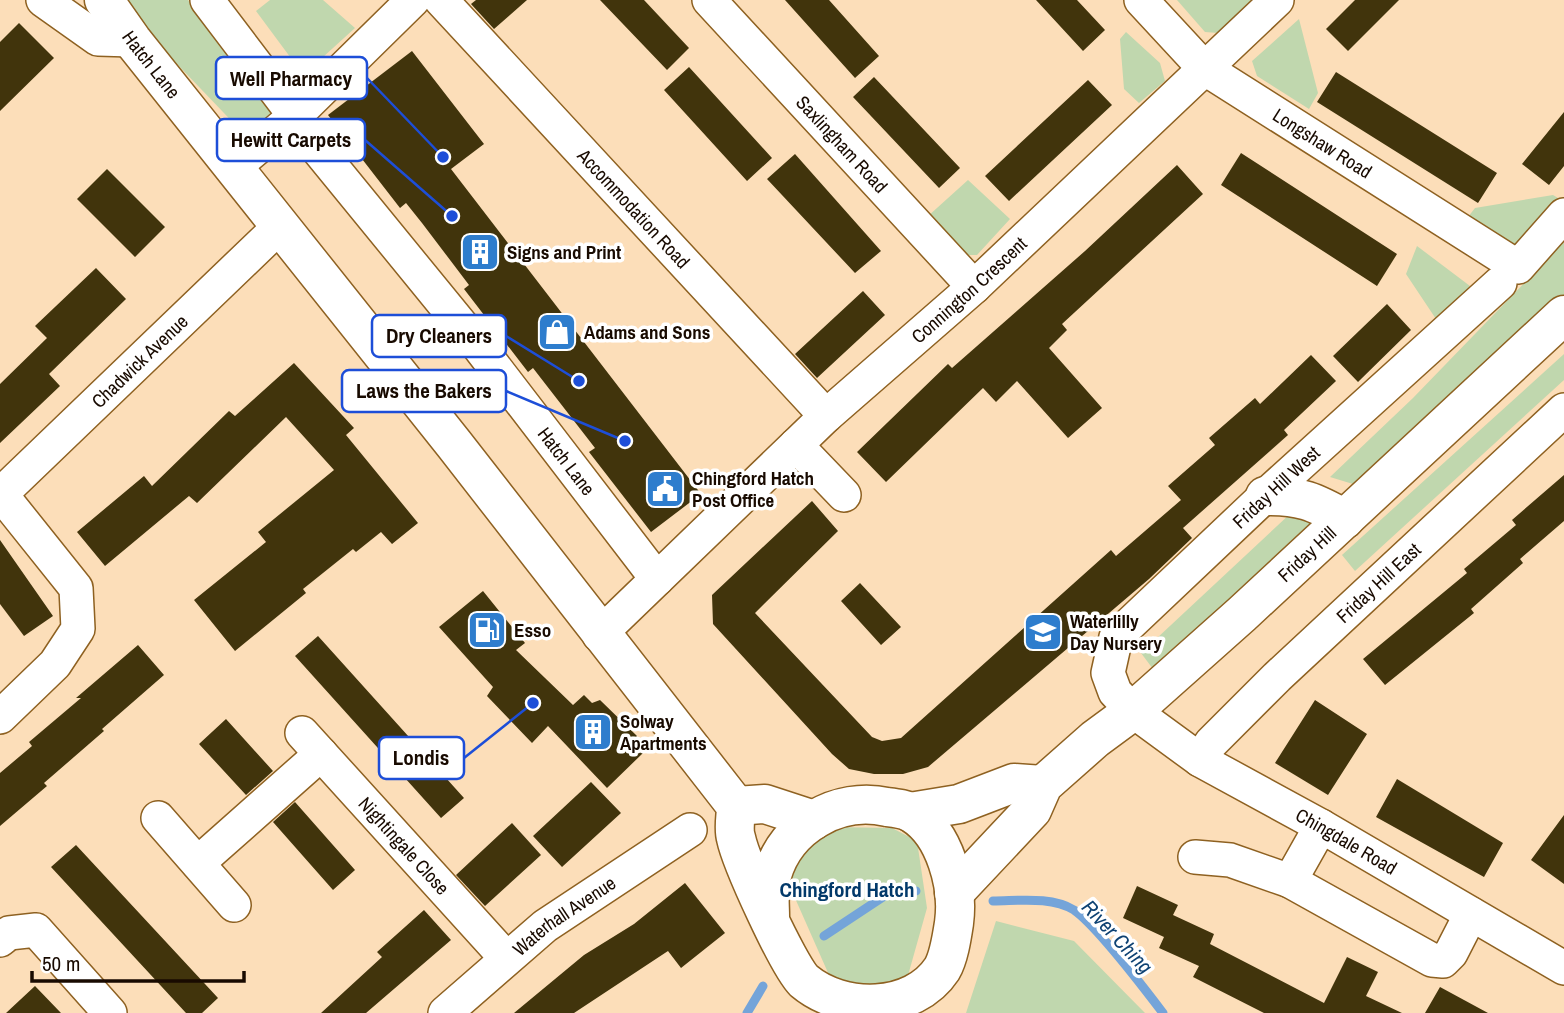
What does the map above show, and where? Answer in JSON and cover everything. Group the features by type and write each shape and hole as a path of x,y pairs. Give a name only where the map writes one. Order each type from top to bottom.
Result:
{"main road":[{"path":"104,0 132,40"},
{"name":"Hatch Lane","path":"132,40 454,444 599,635 736,806"},
{"name":"Friday Hill","path":"955,907 1032,810 1043,785 1095,739 1133,711 1564,315"},
{"path":"1265,496 1294,495 1317,503 1345,519"},
{"path":"793,965 771,878 786,844 814,820 831,810 862,803 910,811 959,804 1014,783 1043,785"},
{"path":"814,820 765,804 736,806 735,837 793,965 835,1002 875,1009 903,1003 942,968"},
{"path":"910,811 940,843 955,907 942,968 938,1013"}],"street":[{"name":"Hatch Lane","path":"43,0 98,39 132,40"},
{"name":"Hatch Lane","path":"208,0 294,117 476,343 657,579"},
{"path":"233,168 294,117 413,0"},
{"name":"Accommodation Road","path":"441,0 826,416"},
{"name":"Saxlingham Road","path":"709,0 974,287"},
{"name":"Longshaw Road","path":"1140,0 1204,68 1509,275"},
{"name":"Connington Crescent","path":"657,579 826,416 974,287 1277,0"},
{"name":"Friday Hill West","path":"1133,711 1115,692 1108,673 1116,637 1265,496 1509,275 1564,215"},
{"name":"Chadwick Avenue","path":"0,493 279,227"},
{"name":"Friday Hill East","path":"1200,760 1211,743 1276,677 1564,410"},
{"path":"796,445 844,495"},
{"path":"0,493 76,588 78,629 55,664 0,717"},
{"path":"599,635 657,579"},
{"name":"Chingdale Road","path":"1133,711 1200,760 1321,826 1471,914 1560,957"},
{"name":"Nightingale Close","path":"198,863 311,743 506,958"},
{"path":"158,818 234,905"},
{"path":"1290,881 1321,826"},
{"name":"Waterhall Avenue","path":"445,1013 545,926 690,830"},
{"path":"1195,857 1230,860 1290,881 1432,960 1443,961 1451,953 1471,914"},
{"path":"3,930 36,930 110,1013"}],"green space":[{"path":"126,0 188,0 273,112 246,136 154,40"},
{"path":"270,0 323,0 355,28 311,68 296,65 256,11"},
{"path":"1177,0 1253,0 1218,33 1205,32"},
{"path":"1299,19 1318,93 1309,109 1257,76 1252,61"},
{"path":"1126,32 1160,63 1165,81 1139,103 1124,89 1120,39"},
{"path":"968,180 1010,219 977,255 965,255 927,217"},
{"path":"1553,195 1563,201 1515,245 1468,217 1475,208"},
{"path":"1564,242 1564,302 1366,488 1330,477 1413,398"},
{"path":"1417,246 1470,286 1440,325 1406,274"},
{"path":"1564,354 1564,380 1355,571 1342,555"},
{"path":"1291,513 1328,527 1156,673 1141,653"},
{"path":"832,827 892,828 917,841 927,908 907,979 878,995 829,975 787,880 797,856"},
{"path":"996,921 1074,941 1145,1013 966,1013"}],"building":[{"path":"476,0 527,0 494,29 471,4"},
{"path":"600,0 644,0 689,48 667,70"},
{"path":"785,0 829,0 879,56 855,78"},
{"path":"1036,0 1077,0 1105,30 1083,51"},
{"path":"1355,0 1399,0 1348,51 1326,29"},
{"path":"19,23 54,58 0,111 0,42"},
{"path":"412,51 484,144 451,169 701,494 651,532 589,452 595,448 533,368 528,372 464,289 469,285 422,223 406,203 400,208 328,115"},
{"path":"689,67 772,158 747,181 664,90"},
{"path":"1336,72 1497,173 1478,203 1317,102"},
{"path":"874,77 960,168 939,188 853,97"},
{"path":"1088,80 1112,105 1009,201 985,176"},
{"path":"1564,112 1564,166 1549,185 1522,164"},
{"path":"1241,153 1397,254 1377,286 1221,185"},
{"path":"795,154 881,251 855,273 767,179"},
{"path":"1177,165 1203,194 1062,324 1067,330 1049,348 1102,408 1068,438 1017,381 996,402 983,388 886,482 857,452 948,364 952,368 1085,251"},
{"path":"107,169 165,227 135,257 77,199"},
{"path":"96,268 126,299 49,374 60,386 0,443 0,384 47,338 35,326"},
{"path":"863,291 885,315 817,378 795,354"},
{"path":"1387,304 1411,330 1358,382 1333,356"},
{"path":"1311,355 1336,381 1284,430 1288,435 1183,528 1192,538 1149,579 928,767 903,774 874,774 849,769 832,754 713,624 712,595 812,501 838,531 755,613 872,737 882,741 901,738 1111,550 1116,556 1181,500 1168,486 1215,445 1209,438 1255,398 1260,404"},
{"path":"294,363 354,428 346,435 418,523 392,544 381,532 356,552 353,549 303,589 306,593 235,651 194,600 266,542 258,532 334,470 286,417 197,503 189,496 105,566 77,532 144,476 152,486 229,411 235,416"},
{"path":"1564,475 1564,521 1520,559 1523,563 1471,609 1474,613 1385,685 1363,659 1467,573 1464,569 1516,525 1512,520"},
{"path":"0,540 53,616 24,636 0,604"},
{"path":"860,583 901,627 881,645 841,601"},
{"path":"483,591 525,643 516,650 573,705 584,695 592,703 600,700 637,736 634,745 643,753 607,788 548,726 532,743 487,696 493,687 439,627"},
{"path":"318,636 464,798 441,818 295,656"},
{"path":"138,645 164,675 44,783 47,786 0,826 0,773 32,746 29,742 81,698 76,698"},
{"path":"1315,700 1367,734 1328,795 1275,763"},
{"path":"226,719 273,771 246,795 199,744"},
{"path":"1397,779 1503,843 1484,877 1376,817"},
{"path":"591,782 621,813 562,867 533,836"},
{"path":"295,802 355,870 333,890 273,822"},
{"path":"1564,815 1564,884 1531,860"},
{"path":"512,823 541,855 485,906 456,875"},
{"path":"76,845 218,998 202,1013 186,1013 51,867"},
{"path":"685,883 725,933 681,968 668,951 574,1013 514,1013 584,955 634,924"},
{"path":"1137,886 1178,905 1173,915 1214,934 1210,944 1324,1003 1347,957 1378,972 1366,996 1402,1013 1264,1013 1193,977 1199,966 1159,948 1164,937 1123,918"},
{"path":"424,910 451,940 366,1013 321,1013 382,957 377,952"},
{"path":"35,986 61,1013 6,1013"},
{"path":"1440,987 1488,1013 1425,1013"}],"waterway":[{"name":"River Ching","path":"824,936 889,893 916,891"},
{"name":"River Ching","path":"993,901 1045,901 1074,910 1107,943 1163,1013"},
{"name":"River Ching","path":"747,1013 763,986"}],"place":[{"name":"Well Pharmacy","path":"443,157"},
{"name":"Hewitt Carpets","path":"452,216"},
{"name":"Signs and Print","path":"480,252"},
{"name":"Adams and Sons","path":"557,332"},
{"name":"Dry Cleaners","path":"579,381"},
{"name":"Laws the Bakers","path":"625,441"},
{"name":"Chingford Hatch Post Office","path":"665,489"},
{"name":"Esso","path":"487,630"},
{"name":"Waterlilly Day Nursery","path":"1043,632"},
{"name":"Londis","path":"533,703"},
{"name":"Solway Apartments","path":"593,732"}],"district":[{"name":"Chingford Hatch","path":"847,890"}]}
